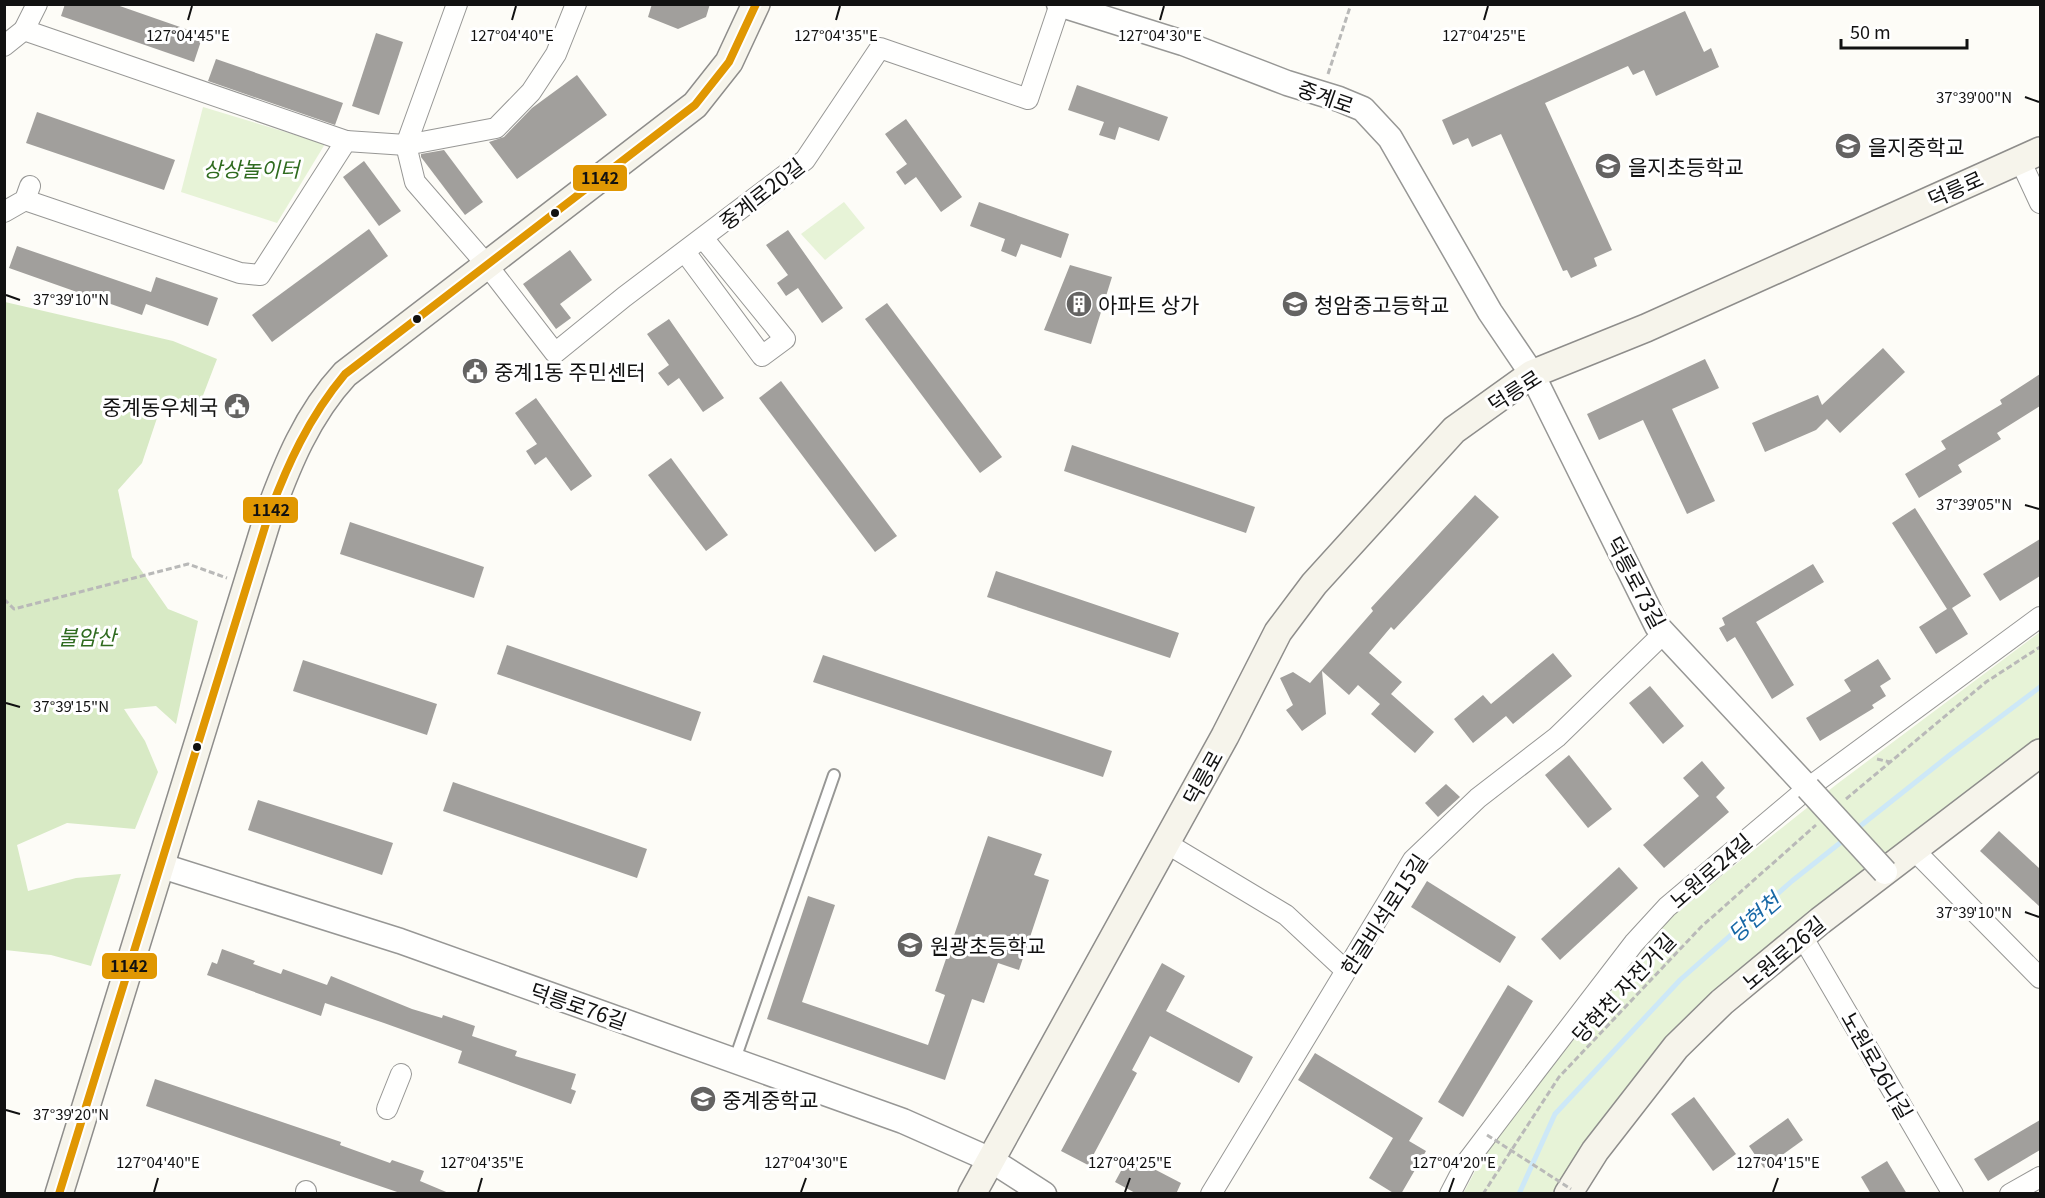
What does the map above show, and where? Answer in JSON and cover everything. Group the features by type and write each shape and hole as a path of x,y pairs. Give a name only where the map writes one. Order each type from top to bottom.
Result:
{"main road":[{"path":"59,1194 288,461 326,395 345,374 695,105 729,62 756,4"},
{"name":"덕릉로","path":"972,1194 1252,686 1278,632 1314,584 1454,430 1532,375 1656,324 2030,156"},
{"name":"노원로26길","path":"1569,1191 1595,1151 1676,1047 1722,1002 1802,936 2040,753"}],"street":[{"path":"4,46 24,30 38,4"},
{"path":"457,4 406,145 415,182 487,265"},
{"path":"24,30 346,141 406,145 496,128 531,92 556,54 576,4"},
{"name":"중계로20길","path":"487,265 555,353 805,160 880,48 1028,99 1059,5"},
{"name":"중계로","path":"1059,5 1183,43 1363,109 1390,138 1490,312 1532,375"},
{"path":"4,212 27,193 240,273 260,275 346,141"},
{"path":"2030,156 2040,203"},
{"path":"685,252 762,356 785,339 703,238"},
{"name":"덕릉로73길","path":"1532,375 1657,626 1885,872"},
{"name":"노원로24길","path":"1450,1194 1466,1163 1487,1135 1634,943 1667,907 1808,788 2040,617"},
{"name":"한글비석로15길","path":"1211,1194 1413,860 1478,798 1557,737 1664,633"},
{"path":"1166,843 1286,915 1345,970"},
{"path":"1914,850 2040,978"},
{"name":"덕릉로76길","path":"162,866 389,938 735,1059 903,1121 991,1160 1044,1194"},
{"name":"노원로26나길","path":"1802,936 1953,1194"},
{"path":"387,1109 401,1074"},
{"path":"2010,1194 2040,1177"}],"lane":[{"path":"735,1059 834,775"}],"path":[{"path":"1322,94 1351,4"},
{"path":"4,598 14,609 188,564 248,585"},
{"path":"1839,805 1986,682 2040,648"},
{"name":"당현천 자전거길","path":"1483,1194 1559,1077 1701,927 1822,819"},
{"path":"1487,1135 1569,1191"}],"green space":[{"name":"상상놀이터","path":"203,107 325,144 277,223 181,192"},
{"path":"844,202 865,228 825,260 801,234"},
{"name":"불암산","path":"5,302 173,341 217,359 202,398 159,412 142,463 118,490 132,557 168,609 198,621 176,724 156,706 124,709 145,741 158,772 135,829 67,823 17,845 28,891 76,878 121,874 91,966 51,955 5,950"},
{"path":"2040,632 2040,743 1719,988 1601,1121 1561,1193 1463,1194 1485,1152 1671,916 1837,784"}],"building":[{"path":"65,4 114,4 203,35 194,62 61,16"},
{"path":"652,4 710,4 706,17 678,29 648,17"},
{"path":"1685,11 1704,52 1711,48 1719,67 1656,96 1644,70 1633,75 1628,66 1545,103 1612,250 1594,258 1597,266 1571,278 1567,270 1563,271 1501,134 1472,147 1468,138 1453,145 1442,120"},
{"path":"376,33 403,42 379,115 352,106"},
{"path":"216,59 343,103 335,125 208,81"},
{"path":"577,75 607,115 517,179 489,142 504,137 532,108"},
{"path":"1077,85 1168,117 1159,141 1119,127 1115,140 1099,135 1104,122 1068,110"},
{"path":"37,112 175,160 164,190 26,143"},
{"path":"906,119 962,197 941,212 916,177 905,185 896,172 907,164 885,134"},
{"path":"444,150 483,202 465,215 421,157 421,154"},
{"path":"364,161 401,211 379,226 343,177"},
{"path":"979,202 1069,234 1061,258 1021,244 1016,257 1001,251 1005,239 970,226"},
{"path":"369,229 388,256 272,342 252,315"},
{"path":"788,230 843,308 822,323 798,288 786,296 777,283 788,275 766,245"},
{"path":"17,246 151,292 156,277 218,298 208,326 146,304 142,315 9,268"},
{"path":"570,250 592,280 560,304 571,318 556,329 523,284"},
{"name":"아파트 상가","path":"1070,265 1112,277 1091,344 1044,330"},
{"path":"887,303 1002,457 980,473 865,319"},
{"path":"669,319 724,398 703,412 679,378 668,386 658,373 669,365 647,334"},
{"path":"1883,348 1905,372 1840,433 1827,419 1816,430 1765,452 1752,423 1818,395 1822,405"},
{"path":"1705,359 1719,388 1672,409 1715,501 1687,514 1643,420 1599,440 1587,414"},
{"path":"2040,374 2040,406 1997,433 2001,439 1958,465 1962,472 1919,498 1905,474 1946,449 1941,441 2002,404 2000,400"},
{"path":"781,381 897,536 875,552 759,398"},
{"path":"536,398 592,476 571,491 546,457 535,465 526,451 537,444 515,413"},
{"path":"1072,445 1255,507 1246,533 1064,471"},
{"path":"671,458 728,535 706,551 648,475"},
{"path":"1475,495 1499,517 1394,630 1391,627 1369,653 1402,682 1391,694 1434,732 1415,753 1371,714 1380,704 1358,685 1349,695 1322,671 1326,714 1302,731 1286,710 1293,705 1280,678 1293,672 1310,683 1373,611 1371,608"},
{"path":"1915,508 1971,596 1952,608 1968,634 1936,654 1919,627 1947,609 1892,523"},
{"path":"350,522 484,567 474,598 340,554"},
{"path":"2040,539 2040,576 2000,601 1983,574"},
{"path":"1813,564 1824,582 1756,622 1794,685 1772,699 1735,637 1727,642 1719,628 1725,625 1722,618"},
{"path":"996,571 1179,633 1170,658 987,597"},
{"path":"507,645 701,712 691,741 497,674"},
{"path":"1553,653 1572,676 1513,724 1506,716 1473,743 1454,719 1483,695 1491,704"},
{"path":"823,655 1112,751 1103,777 813,682"},
{"path":"1878,659 1891,679 1880,686 1886,696 1872,705 1874,708 1820,741 1806,718 1851,691 1844,680"},
{"path":"303,660 437,704 427,735 293,691"},
{"path":"1650,686 1684,726 1663,744 1629,703"},
{"path":"1569,755 1612,809 1588,828 1545,775"},
{"path":"1702,761 1725,788 1716,797 1729,812 1664,868 1643,845 1699,796 1683,778"},
{"path":"453,782 647,849 637,878 443,811"},
{"path":"1446,784 1460,797 1438,817 1425,803"},
{"path":"258,800 393,843 382,875 248,830"},
{"path":"1999,831 2040,869 2040,907 1980,851"},
{"path":"988,836 1042,854 1034,875 1049,880 1019,970 998,963 984,1003 972,999 945,1080 767,1019 808,896 835,905 802,1002 928,1045 945,995 935,991"},
{"path":"1619,867 1638,888 1560,960 1541,939"},
{"path":"1427,881 1516,937 1500,963 1411,907"},
{"path":"222,949 255,961 253,964 281,974 283,969 327,985 331,976 412,1009 442,1018 443,1015 475,1026 472,1036 517,1051 515,1056 576,1074 571,1089 576,1091 571,1104 458,1063 462,1051 384,1023 325,1003 321,1016 207,975 212,962 217,964"},
{"path":"1162,963 1185,976 1166,1011 1253,1057 1239,1083 1150,1036 1132,1070 1137,1073 1088,1165 1061,1151"},
{"path":"1508,985 1533,1001 1463,1117 1438,1102"},
{"path":"1315,1053 1423,1118 1409,1141 1426,1151 1401,1194 1395,1194 1369,1178 1393,1138 1298,1080"},
{"path":"155,1079 341,1142 340,1145 390,1163 392,1160 424,1171 420,1181 451,1194 403,1194 146,1106"},
{"path":"1694,1097 1736,1154 1713,1171 1671,1114"},
{"path":"1788,1118 1803,1140 1764,1168 1749,1146"},
{"path":"2040,1120 2040,1150 1988,1181 1974,1159"},
{"path":"1129,1156 1181,1183 1176,1194 1137,1194 1115,1182"},
{"path":"1887,1161 1907,1194 1871,1194 1861,1177"}],"waterway":[{"name":"당현천","path":"1854,831 2040,687"},
{"name":"당현천","path":"1519,1194 1555,1114 1680,980 1792,881 1845,839"}],"transit line":[{"name":"1142","path":"59,1194 268,517 291,460 310,424 345,374 695,105 729,62 756,4"}],"place":[{"name":"을지중학교","path":"1848,146"},
{"name":"을지초등학교","path":"1608,166"},
{"name":"아파트 상가","path":"1079,304"},
{"name":"청암중고등학교","path":"1295,304"},
{"name":"중계1동 주민센터","path":"475,371"},
{"name":"중계동우체국","path":"237,406"},
{"name":"원광초등학교","path":"910,945"},
{"name":"중계중학교","path":"703,1099"}]}
